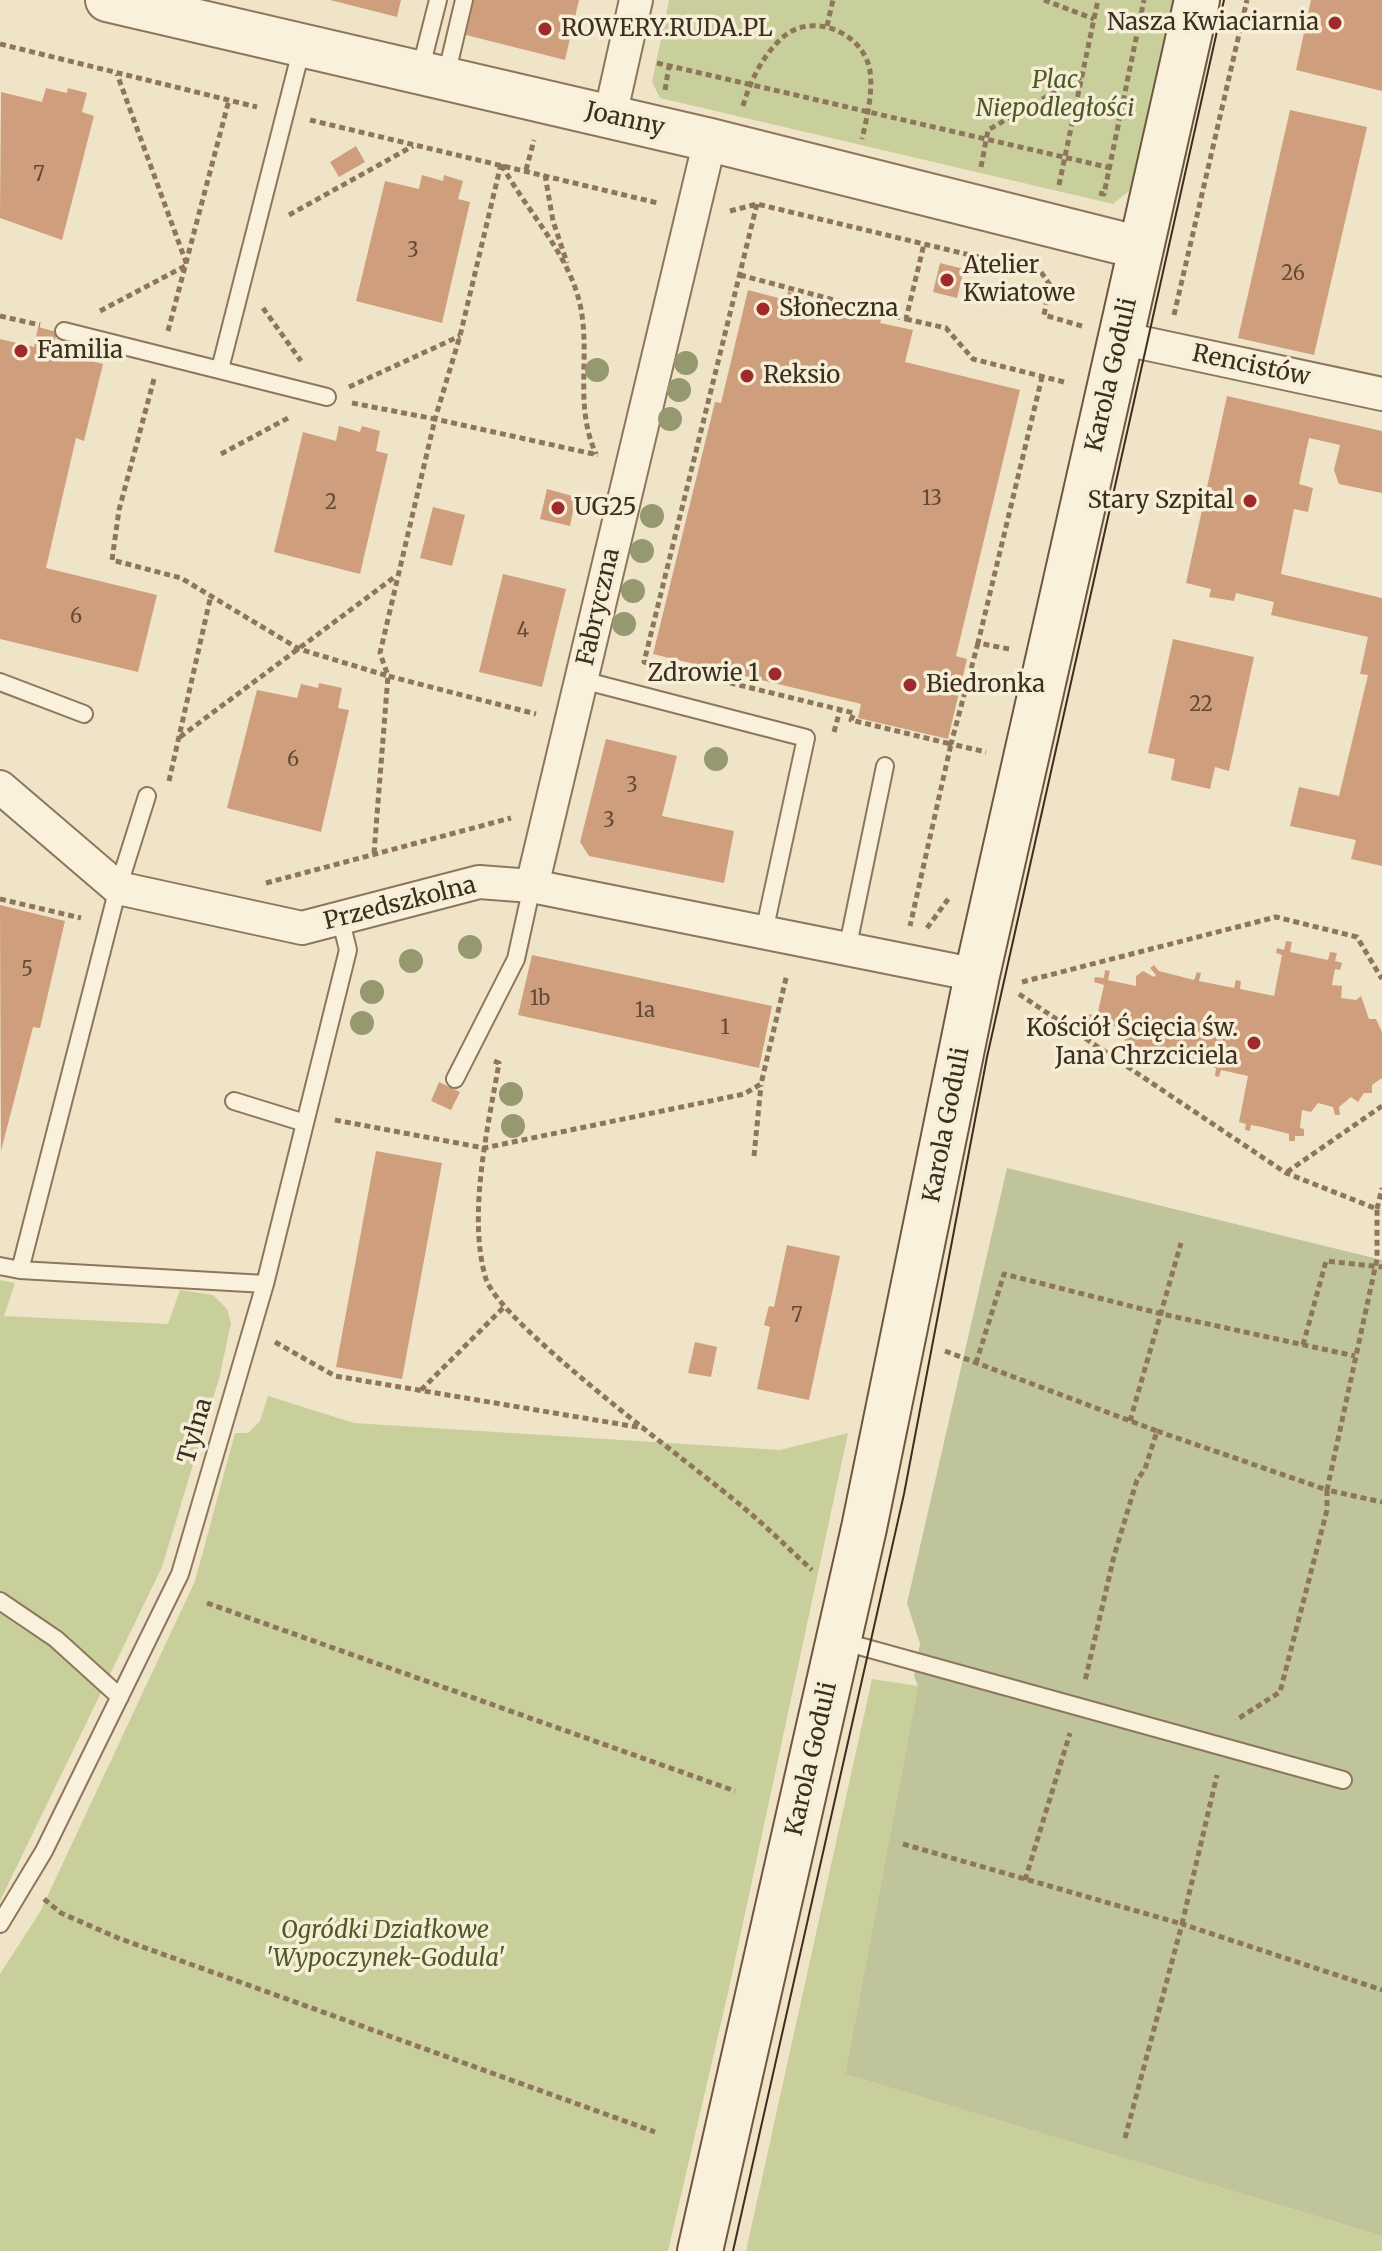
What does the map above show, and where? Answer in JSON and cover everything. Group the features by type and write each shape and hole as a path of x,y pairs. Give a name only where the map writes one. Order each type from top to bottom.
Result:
{"main road":[{"name":"Karola Goduli","path":"700,2251 839,1640 977,975 1101,340 1141,248 1197,0"}],"street":[{"name":"Joanny","path":"107,0 610,116 1141,248"},
{"path":"610,116 636,0"},
{"name":"Fabryczna","path":"532,886 710,140"},
{"name":"Rencistów","path":"1101,340 1382,394"},
{"name":"Przedszkolna","path":"0,787 118,888 302,928 341,921 479,882 532,886 977,975"}],"lane":[{"path":"433,75 438,0"},
{"path":"433,75 464,0"},
{"path":"220,369 302,47"},
{"path":"64,331 327,397"},
{"path":"582,680 806,738 764,932"},
{"path":"0,682 84,714"},
{"path":"847,950 885,766"},
{"path":"20,1270 118,888 147,796"},
{"path":"455,1079 516,959 532,886"},
{"name":"Tylna","path":"0,1924 25,1883 180,1574 265,1284 348,950 341,921"},
{"path":"234,1101 305,1123"},
{"path":"0,1266 20,1270 265,1284"},
{"path":"0,1601 56,1639 120,1697"},
{"path":"839,1640 1343,1780"}],"path":[{"path":"827,26 833,0"},
{"path":"1044,0 1094,19"},
{"path":"1059,185 1098,0"},
{"path":"1089,191 1104,194 1144,0"},
{"path":"1177,326 1173,321 1247,0"},
{"path":"745,100 749,84 785,35 805,27 827,26 847,35 862,50 870,71 869,112 865,127"},
{"path":"0,44 712,216 757,204 1041,272 1050,285 1044,315 1086,326 1101,340"},
{"path":"656,62 1110,167"},
{"path":"669,66 665,90 680,94"},
{"path":"117,73 187,265"},
{"path":"981,167 988,130 1082,76"},
{"path":"229,100 119,510 112,560 181,578 299,649 388,676 545,716 573,718"},
{"path":"742,110 757,113"},
{"path":"526,170 537,125"},
{"path":"847,136 877,143"},
{"path":"278,221 414,146"},
{"path":"966,163 997,170"},
{"path":"501,164 517,194 570,271"},
{"path":"374,853 388,676 380,653 435,419 460,336 501,164"},
{"path":"545,175 553,221 582,314 582,403 596,454"},
{"path":"1043,181 1074,188"},
{"path":"757,204 644,662 854,713 851,720 992,754"},
{"path":"906,319 924,244"},
{"path":"0,316 64,331 187,265"},
{"path":"740,275 946,328 973,359 1066,382"},
{"path":"258,301 327,397 633,463"},
{"path":"904,960 951,744 1042,377"},
{"path":"180,737 397,575"},
{"path":"147,796 165,799 211,595"},
{"path":"978,643 999,647"},
{"path":"833,738 840,710"},
{"path":"253,886 524,815"},
{"path":"910,925 928,929 951,895"},
{"path":"0,899 109,925"},
{"path":"1022,982 1276,917 1357,937 1382,979"},
{"path":"775,967 801,972"},
{"path":"754,1156 761,1084 788,969"},
{"path":"1019,994 1286,1173 1377,1209"},
{"path":"468,1049 499,1063 484,1148 479,1249 487,1283 503,1308 746,1509 824,1581"},
{"path":"325,1118 484,1148 744,1094 761,1084"},
{"path":"1286,1173 1382,1106"},
{"path":"1125,2138 1182,1924 1223,1747 1236,1720 1280,1692 1327,1510 1327,1490 1355,1356 1378,1268 1377,1209 1382,1188"},
{"path":"1130,1421 1181,1243"},
{"path":"1303,1345 1326,1261 1378,1268"},
{"path":"976,1363 1004,1274 1162,1314 1355,1356"},
{"path":"420,1391 503,1308"},
{"path":"948,1338 945,1353 1327,1490 1382,1502"},
{"path":"293,1352 335,1376 646,1428"},
{"path":"1025,1880 1079,1705 1114,1556 1137,1480 1145,1469 1157,1431"},
{"path":"207,1603 735,1791"},
{"path":"903,1844 1182,1924 1382,1990"},
{"path":"25,1883 61,1913 118,1938 655,2132"}],"green space":[{"name":"Plac Niepodległości","path":"669,0 1174,0 1134,181 1129,191 1113,204 660,98 652,82"},
{"path":"1007,1168 1382,1260 1382,2236 845,2074 918,1686 914,1676 920,1644 907,1603"},
{"path":"0,1280 15,1283 4,1316 168,1324 180,1290 213,1295 227,1309 231,1323 219,1379 162,1567 0,1901"},
{"name":"Ogródki Działkowe 'Wypoczynek-Godula'","path":"268,1396 354,1423 780,1450 848,1433 728,1993 668,2251 0,2251 0,1974 40,1912 195,1581 235,1433 248,1433 260,1421"},
{"path":"872,1679 918,1686 845,2074 1382,2236 1382,2251 746,2251"}],"building":[{"path":"330,0 401,0 397,17"},
{"path":"474,0 579,0 565,60 466,35"},
{"path":"1311,0 1382,0 1382,91 1296,70"},
{"path":"46,88 67,93 68,88 87,93 82,112 94,116 62,240 0,218 1,92 42,102"},
{"path":"1290,110 1367,127 1314,355 1238,338"},
{"path":"356,146 365,162 339,177 330,162"},
{"path":"422,175 443,181 444,175 463,181 458,199 470,202 442,323 356,301 385,181 419,189"},
{"path":"940,263 964,269 957,298 933,292"},
{"path":"748,290 786,300 788,291 800,294 798,303 838,312 840,303 851,306 849,315 869,320 871,311 883,314 880,323 913,330 905,362 1020,390 956,656 967,659 948,739 858,718 861,704 653,654 715,402 721,403"},
{"path":"38,327 57,332 52,351 103,364 84,441 76,438 46,568 157,595 138,672 0,639 0,339 34,347"},
{"name":"Stary Szpital","path":"1227,396 1382,431 1382,493 1339,484 1334,470 1340,445 1309,438 1299,484 1313,488 1308,512 1294,509 1281,574 1382,598 1382,866 1351,859 1356,840 1290,826 1299,787 1339,796 1368,675 1360,674 1368,637 1271,615 1274,602 1236,593 1234,601 1209,597 1211,589 1186,583"},
{"path":"339,426 360,432 362,426 380,431 376,451 388,454 360,574 274,552 303,432 336,441"},
{"name":"UG25","path":"547,489 576,497 570,526 540,519"},
{"path":"433,507 465,515 452,566 420,558"},
{"path":"503,574 566,589 542,687 479,672"},
{"path":"1173,639 1254,657 1229,771 1215,767 1210,789 1171,780 1175,759 1148,753"},
{"path":"319,683 342,688 338,708 349,710 321,832 227,808 257,690 297,698 301,684 318,688"},
{"path":"606,739 677,756 662,816 734,831 724,883 589,856 580,842"},
{"path":"0,905 65,921 40,1028 33,1027 1,1151"},
{"name":"Kościół Ścięcia św. Jana Chrzciciela","path":"1286,941 1292,942 1290,952 1328,960 1330,952 1337,953 1335,961 1342,963 1340,970 1335,969 1332,985 1342,986 1341,998 1356,1000 1361,996 1369,1019 1376,1019 1382,1032 1382,1078 1372,1085 1372,1093 1364,1093 1358,1102 1351,1097 1339,1107 1340,1115 1335,1115 1333,1107 1318,1103 1311,1112 1302,1110 1300,1128 1304,1129 1304,1136 1295,1136 1295,1141 1289,1141 1289,1134 1262,1127 1251,1125 1250,1131 1245,1130 1246,1124 1239,1122 1248,1076 1221,1070 1219,1077 1215,1076 1216,1068 1183,1061 1181,1068 1177,1067 1178,1060 1142,1052 1135,1055 1133,1052 1140,1047 1126,1044 1123,1036 1127,1028 1100,1024 1098,1032 1093,1030 1094,1021 1087,1019 1088,1014 1097,1016 1104,985 1094,982 1095,977 1104,978 1105,970 1110,971 1108,980 1136,986 1136,976 1143,971 1154,977 1156,975 1150,968 1154,965 1159,971 1194,980 1197,972 1201,973 1199,981 1234,988 1236,980 1241,981 1240,989 1274,996 1282,955 1276,953 1277,948 1284,950"},
{"path":"532,955 772,1006 759,1068 518,1015"},
{"path":"439,1082 460,1092 451,1110 431,1101"},
{"path":"376,1151 442,1163 402,1379 336,1367"},
{"path":"787,1245 840,1256 809,1400 757,1389 770,1327 764,1325 769,1306 774,1307"},
{"path":"695,1342 717,1347 711,1377 688,1373"}],"tram line":[{"path":"733,2251 904,1494 987,1057 1224,0"}],"place":[{"name":"Nasza Kwiaciarnia","path":"1335,23"},
{"name":"ROWERY.RUDA.PL","path":"545,29"},
{"name":"Atelier Kwiatowe","path":"947,280"},
{"name":"Słoneczna","path":"763,309"},
{"name":"Familia","path":"21,351"},
{"name":"Reksio","path":"747,376"},
{"name":"Stary Szpital","path":"1250,501"},
{"name":"UG25","path":"558,508"},
{"name":"Zdrowie 1","path":"775,674"},
{"name":"Biedronka","path":"910,685"},
{"name":"Kościół Ścięcia św. Jana Chrzciciela","path":"1254,1043"}]}
